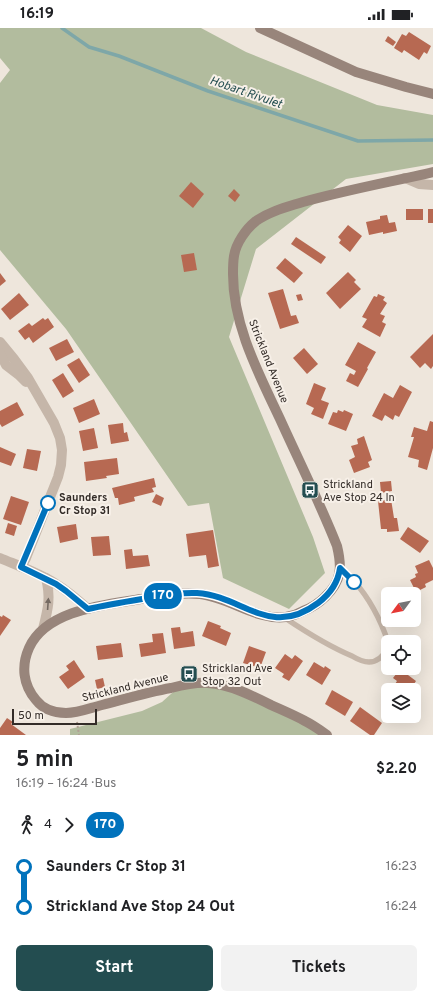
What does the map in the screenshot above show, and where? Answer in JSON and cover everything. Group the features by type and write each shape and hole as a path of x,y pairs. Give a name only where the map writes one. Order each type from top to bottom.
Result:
{"street":[{"path":"260,28 356,72 406,88 433,94"},
{"name":"Strickland Avenue","path":"327,735 306,722 248,694 233,688 209,683 181,685 75,712 59,713 50,711 37,701 26,684 24,665 26,654 31,643 43,629 67,616 101,606 175,594 198,594 219,598 259,614 285,617 296,615 307,610 324,598 336,584 340,568 337,546 260,378 243,333 234,294 234,256 237,245 245,232 256,221 266,215 318,198 433,172"},
{"path":"405,178 419,184 433,185"},
{"path":"0,342 7,365"},
{"path":"0,353 7,365 28,378 54,423 60,438 62,450 61,465 53,490 21,567"},
{"path":"0,558 46,578 66,591 88,609"},
{"path":"43,629 49,600 49,589 46,578"}],"lane":[{"path":"340,568 354,582 368,600 385,635"},
{"name":"Strickland Avenue","path":"285,617 309,634 346,654 369,662 381,657"}],"green space":[{"path":"0,28 201,28 246,52 377,105 433,115 433,164 346,179 256,249 229,337 313,537 325,573 289,609 223,578 209,503 188,506 66,329 0,250 0,83 10,70 0,58"},
{"path":"181,685 219,685 327,735 70,735 70,729 142,711 162,702"}],"building":[{"path":"409,32 431,46 427,54 424,52 419,60 404,50 402,53 394,48 402,34 406,36"},
{"path":"388,36 396,42 393,46 385,41"},
{"path":"191,182 204,194 193,208 179,196"},
{"path":"234,189 240,195 235,202 228,196"},
{"path":"406,209 423,209 423,220 406,220"},
{"path":"428,209 433,209 433,223 428,223"},
{"path":"387,215 389,223 395,222 397,231 369,235 366,222 380,219 380,216"},
{"path":"348,225 362,236 350,252 339,243 341,240 338,237"},
{"path":"296,237 326,257 321,264 291,244"},
{"path":"194,253 197,270 184,272 181,255"},
{"path":"285,258 303,273 294,283 276,268"},
{"path":"348,272 356,280 354,282 361,289 340,309 326,293"},
{"path":"0,273 6,281 0,286"},
{"path":"283,289 291,316 296,315 299,323 280,329 268,293"},
{"path":"19,293 29,305 10,320 1,309"},
{"path":"301,294 303,300 298,301 296,295"},
{"path":"378,294 385,297 383,300 387,303 380,314 385,316 382,322 386,324 380,337 362,327 367,319 362,317 374,296 377,297"},
{"path":"43,318 45,320 48,318 54,327 33,343 29,337 25,340 18,331 29,323 32,326"},
{"path":"433,334 433,366 431,369 425,363 420,368 410,357"},
{"path":"67,339 74,352 56,361 49,348"},
{"path":"358,342 376,352 358,387 346,381 350,373 354,375 356,371 345,365"},
{"path":"304,348 318,364 307,374 293,358"},
{"path":"79,358 90,375 79,383 67,365"},
{"path":"63,373 74,391 63,398 52,380"},
{"path":"314,383 326,388 321,400 329,403 323,419 311,414 314,408 306,404"},
{"path":"400,385 412,392 399,417 395,415 393,420 385,415 382,421 372,416 384,393 393,398"},
{"path":"94,399 100,414 79,423 73,408"},
{"path":"17,402 24,415 2,427 0,424 0,411"},
{"path":"338,410 343,412 344,410 353,414 346,431 328,424 333,412 337,413"},
{"path":"430,421 433,422 433,448 427,470 418,467 419,460 408,457 414,437 411,437 414,427 427,431"},
{"path":"123,423 124,433 127,432 129,441 111,444 108,425"},
{"path":"94,428 98,448 83,451 79,431"},
{"path":"364,436 372,460 368,462 370,467 354,473 349,460 355,457 351,446 358,444 357,439"},
{"path":"0,447 16,454 11,466 0,462"},
{"path":"27,449 41,451 37,471 23,468"},
{"path":"117,458 119,474 106,476 107,478 86,481 84,462"},
{"path":"154,478 156,487 152,488 154,492 134,497 135,501 119,505 118,498 115,498 112,488"},
{"path":"391,481 392,491 381,493 380,482"},
{"path":"156,494 164,498 161,506 152,502"},
{"path":"11,496 29,502 21,525 3,519"},
{"path":"391,499 394,518 397,518 399,531 387,532 387,529 381,529 378,501"},
{"path":"8,523 17,526 14,536 5,533"},
{"path":"76,524 78,539 60,543 57,527"},
{"path":"408,527 429,541 420,553 400,539"},
{"path":"213,530 219,566 208,568 206,555 189,557 186,534"},
{"path":"109,536 111,555 93,556 91,537"},
{"path":"132,549 133,556 148,555 150,566 126,569 124,550"},
{"path":"429,560 433,568 433,580 425,584 426,587 421,590 421,587 414,587 410,580 416,577 415,574 418,573 415,566"},
{"path":"3,615 11,620 0,636 0,616 2,617"},
{"path":"208,621 221,626 220,628 231,633 226,646 202,636"},
{"path":"180,627 181,633 193,631 195,646 174,649 171,628"},
{"path":"163,633 166,653 141,657 139,644 153,642 152,634"},
{"path":"121,643 123,657 98,660 96,646"},
{"path":"249,646 266,652 260,668 243,663"},
{"path":"285,654 292,659 295,655 303,661 289,681 282,677 284,674 275,668"},
{"path":"74,660 85,677 68,689 59,677 69,670 66,666"},
{"path":"314,662 331,670 322,685 306,675"},
{"path":"395,675 408,675 416,681 415,683 396,683 397,681 393,678"},
{"path":"103,678 105,687 97,689 95,680"},
{"path":"332,690 353,702 345,716 325,704"},
{"path":"360,707 382,723 374,735 370,735 350,721"},
{"path":"7,718 13,722 11,724 26,735 0,735 0,728"}],"waterway":[{"name":"Hobart Rivulet","path":"62,28 89,47 119,56 208,91 358,141 433,140"}],"bus line":[{"name":"170","path":"48,503 21,567 56,584 88,609 188,593 209,595 259,614 285,617 296,615 307,610 324,598 336,584 340,568 354,582"}],"place":[{"name":"Strickland Ave Stop 24 In","path":"310,490"},
{"name":"Saunders Cr Stop 31","path":"48,503"},
{"name":"Strickland Ave Stop 32 Out","path":"189,674"}]}
